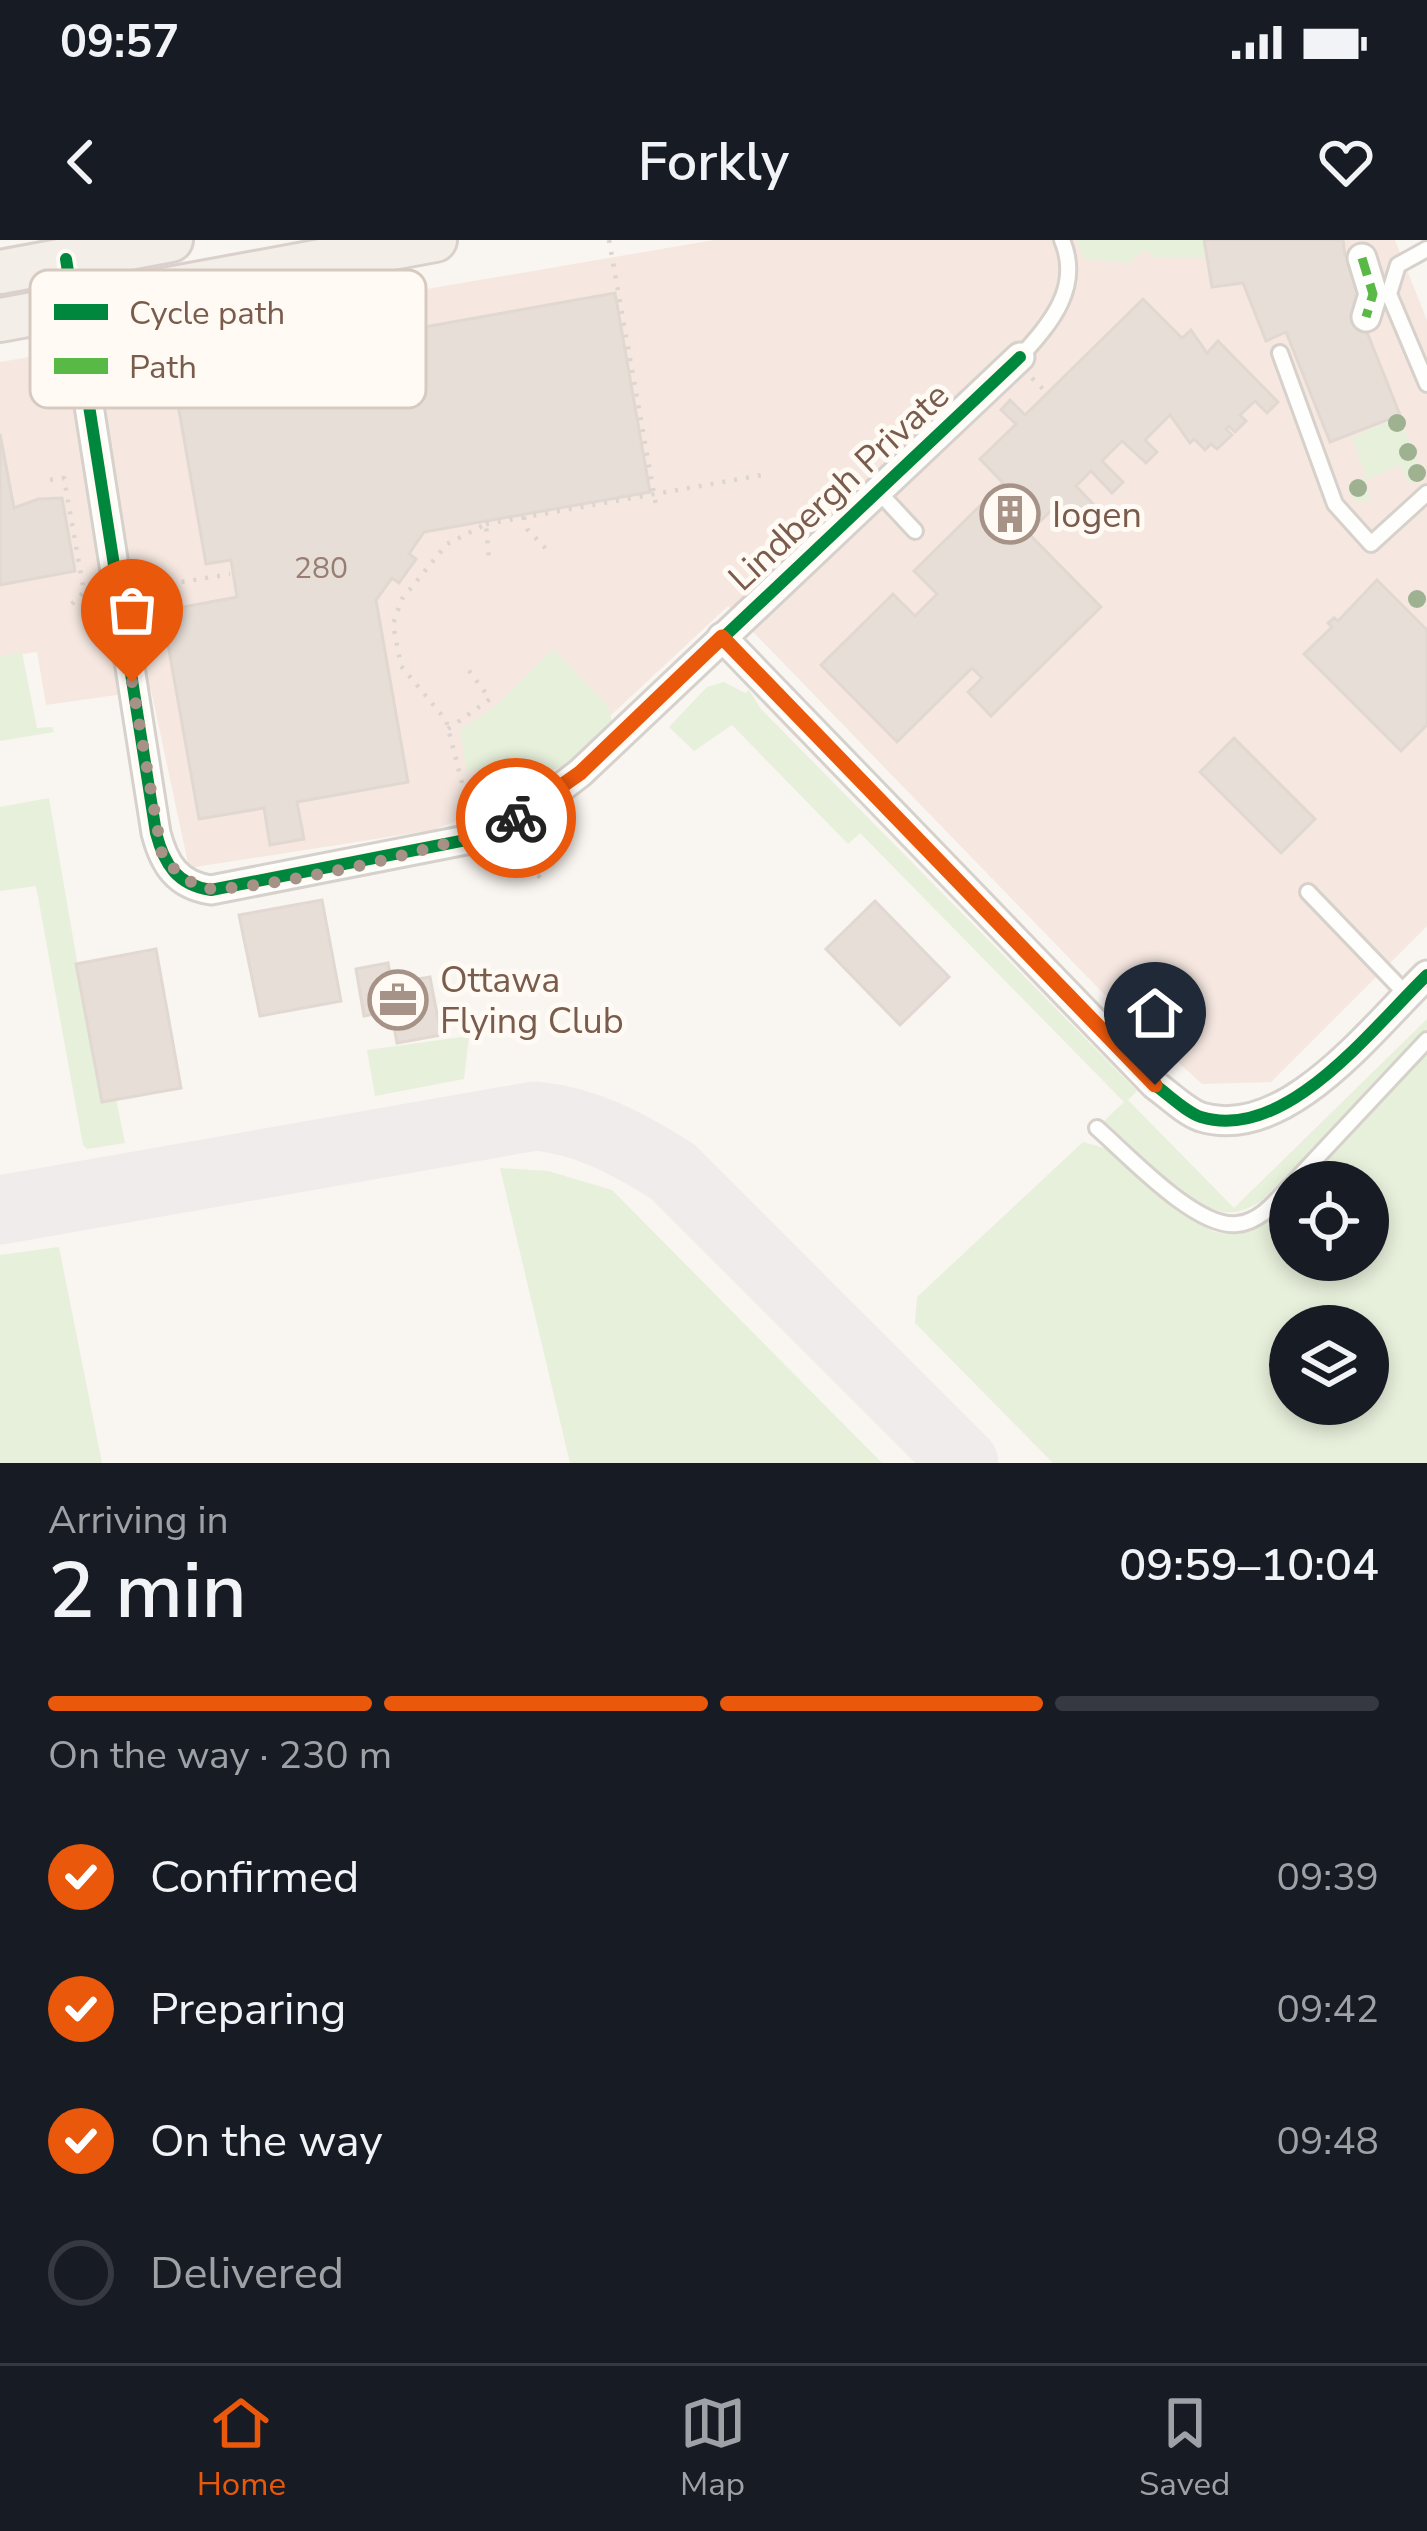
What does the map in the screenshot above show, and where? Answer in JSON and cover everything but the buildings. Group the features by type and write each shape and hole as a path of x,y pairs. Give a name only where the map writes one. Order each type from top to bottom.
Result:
{"main road":[{"path":"0,272 171,240"},
{"path":"273,270 435,240"},
{"path":"0,320 30,315"}],"street":[{"name":"Lindbergh Private","path":"66,259 68,270"},
{"path":"1366,317 1373,294 1372,268"},
{"name":"Lindbergh Private","path":"90,408 163,860 189,884 212,890 437,847 498,828 580,773 1020,357"},
{"path":"722,637 1155,1085 1200,1117 1247,1120 1295,1102 1417,985"}],"lane":[{"path":"1020,357 1058,308 1069,284 1070,262 1062,240"},
{"path":"1427,248 1397,266 1389,294 1427,384"},
{"path":"1280,353 1335,504 1371,544 1427,493"},
{"path":"876,489 915,531"},
{"path":"1309,892 1417,985"},
{"path":"1314,1161 1427,1040"},
{"path":"1096,1129 1198,1214 1221,1224 1252,1219 1269,1204"}],"path":[{"path":"610,240 656,505"},
{"path":"462,783 448,729 434,702 401,666 393,624 402,599 447,544 486,524 762,475"},
{"path":"50,480 64,478 84,592 71,605"},
{"path":"524,517 527,529 547,550"},
{"path":"486,524 489,560"},
{"path":"118,592 230,574"},
{"path":"448,729 490,700 467,668"},
{"path":"513,842 544,883"}],"shaded area":[{"path":"714,240 1395,240 1427,320 1427,926 1271,1082 1202,1084 1102,992 728,606 564,759 480,812 433,830 189,868 151,690 46,705 37,652 0,657 0,362 30,357 30,408 426,408 426,289"}],"green space":[{"path":"1076,240 1204,240 1207,258 1156,258 1146,249 1129,263 1084,259"},
{"path":"1400,415 1422,474 1414,483 1408,482 1400,465 1364,481 1370,497 1367,502 1355,501 1347,487 1366,476 1352,438"},
{"path":"553,649 608,705 613,725 575,760 553,770 502,780 485,768 467,773 460,730 496,706"},
{"path":"22,652 37,728 52,727 54,732 0,741 0,656"},
{"path":"724,682 745,693 749,690 761,709 1137,1091 1128,1100 1234,1208 1269,1174 1269,1193 1247,1208 1225,1212 1194,1199 1145,1160 1104,1121 1124,1102 860,833 848,844 732,725 694,751 669,727 707,687"},
{"path":"49,798 101,1101 116,1099 125,1143 87,1149 83,1145 36,886 0,891 0,807"},
{"path":"1427,1019 1427,1034 1301,1161 1282,1161"},
{"path":"469,1036 464,1079 375,1096 367,1050"},
{"path":"1427,1049 1427,1463 1053,1463 915,1323 917,1297 1083,1142 1108,1149 1212,1231 1236,1234 1269,1219 1269,1281 1389,1281 1389,1161 1325,1161"},
{"path":"500,1168 548,1171 612,1190 882,1463 570,1463"},
{"path":"59,1247 102,1463 0,1463 0,1255"}],"taxiway":[{"path":"0,1210 535,1116 572,1123 623,1143 672,1171 964,1463"}],"marked path":[{"path":"1362,258 1373,294 1366,317"}],"cycle path":[{"path":"66,259 68,270"},
{"path":"89,408 156,833 174,871 189,883 211,890 471,839 541,803 580,773 1020,357"},
{"path":"722,637 1155,1085 1195,1115 1233,1121 1264,1113 1295,1097 1354,1050 1427,975"}],"way so far":[{"path":"132,682 163,860 199,888 258,883 456,843 516,818"}],"place":[{"name":"Iogen","path":"1010,514"},
{"name":"Ottawa Flying Club","path":"398,1000"}],"route":[{"path":"516,818 580,773 722,637 1155,1085"}]}
